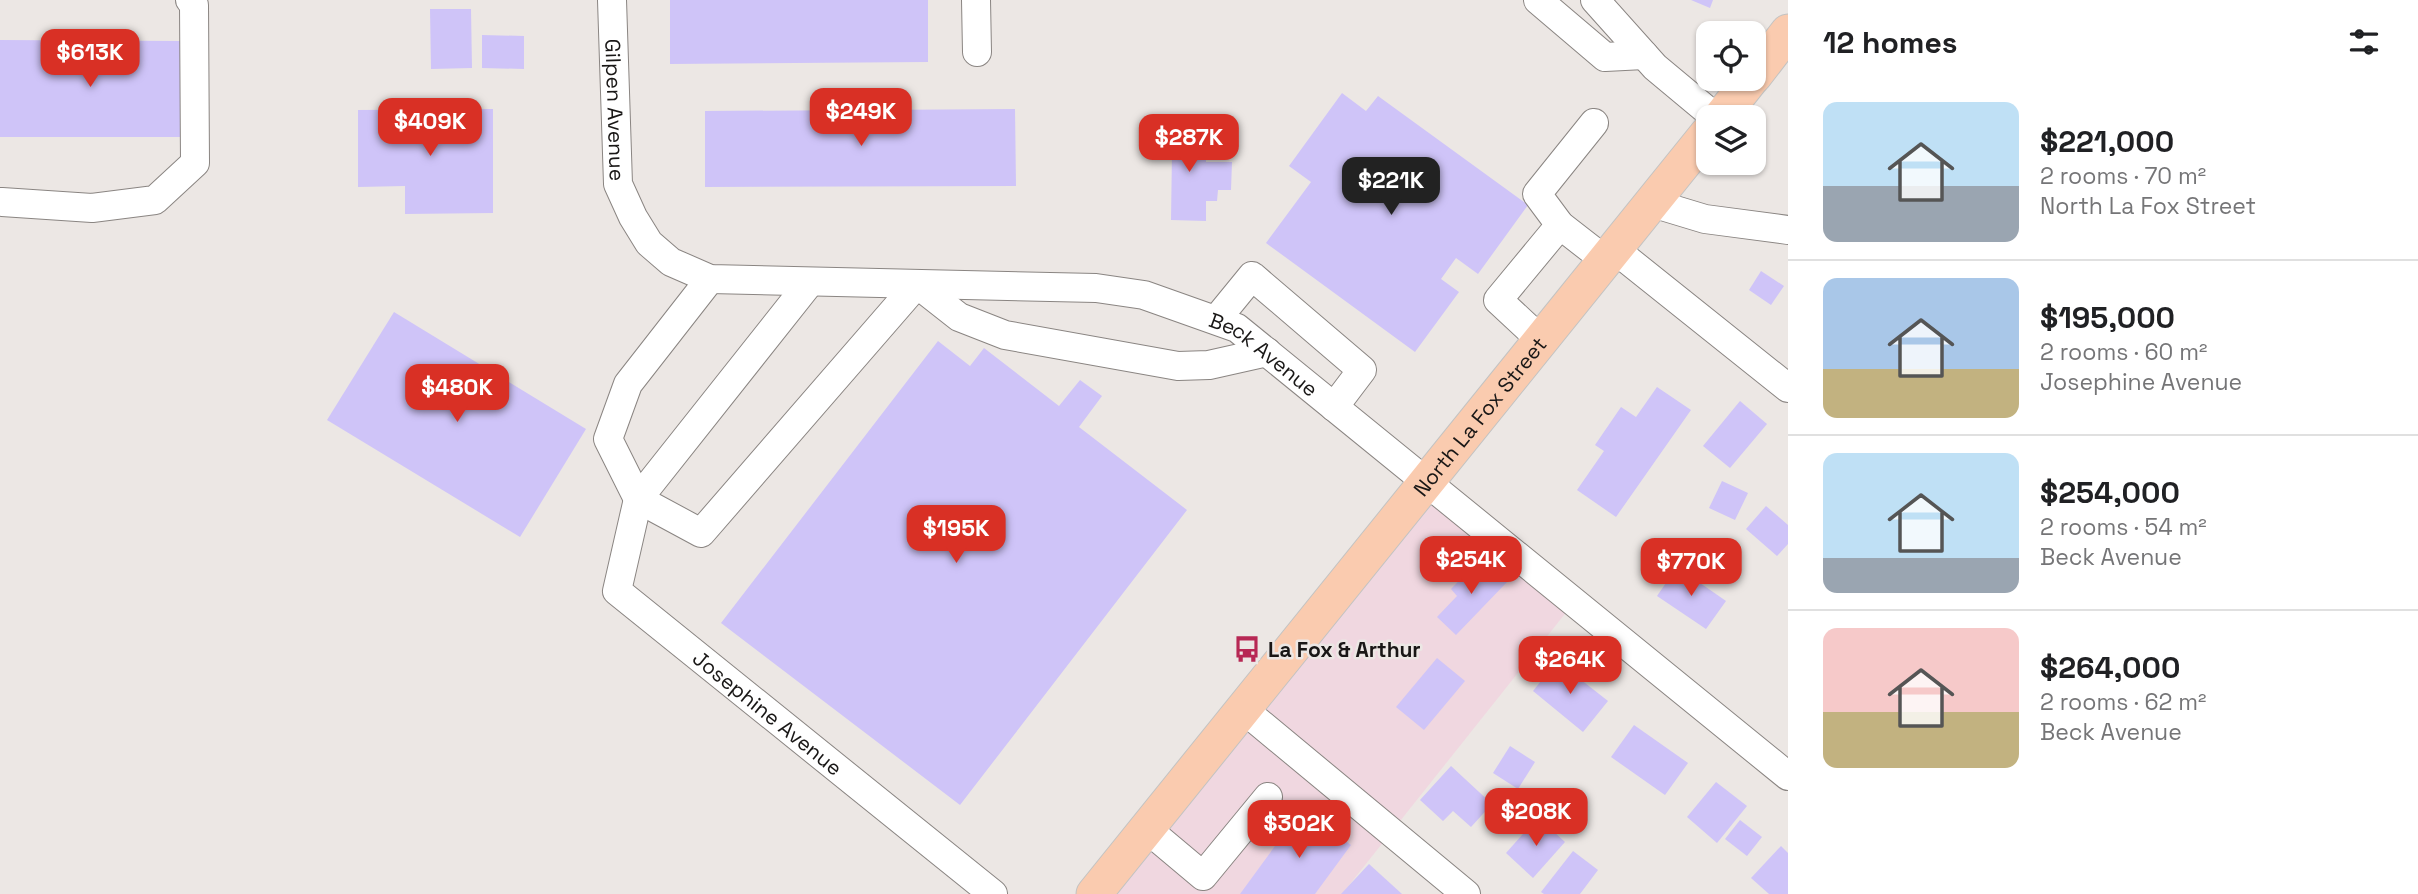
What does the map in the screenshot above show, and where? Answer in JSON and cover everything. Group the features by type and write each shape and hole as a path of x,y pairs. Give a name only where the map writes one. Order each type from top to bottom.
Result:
{"main road":[{"path":"1766,60 1788,32"},
{"path":"1730,105 1741,91"},
{"name":"North La Fox Street","path":"1094,894 1696,148"}],"street":[{"path":"2,202 92,208 155,200 195,163 194,5 190,0"},
{"name":"Gilpen Avenue","path":"612,0 618,184 633,217"},
{"path":"976,0 977,52"},
{"path":"1538,0 1605,57 1644,55"},
{"path":"1595,0 1644,55 1701,105"},
{"path":"1594,123 1537,194 1560,225 1610,255 1788,388"},
{"path":"1651,203 1704,219 1788,230"},
{"name":"Beck Avenue","path":"633,217 649,243 671,262 710,279 1096,288 1144,295 1237,328 1788,776"},
{"path":"1542,341 1498,300 1560,225"},
{"path":"1216,320 1252,276 1362,370 1334,407"},
{"path":"710,279 628,384 608,439 638,499 701,533 917,284 959,317 1005,335 1178,366 1209,365 1267,352"},
{"path":"638,499 810,282"},
{"name":"Josephine Avenue","path":"638,499 617,591 993,894"},
{"path":"1244,710 1466,894"},
{"path":"1147,829 1196,885 1268,797"}],"shaded area":[{"path":"1434,483 1576,600 1342,894 1099,894"}],"building":[{"path":"670,0 928,0 928,62 670,64"},
{"path":"1691,0 1713,0 1710,8"},
{"path":"430,9 471,9 472,68 431,69"},
{"path":"482,35 524,36 524,69 482,68"},
{"path":"0,40 180,41 180,137 0,137"},
{"path":"1342,93 1366,111 1378,96 1528,205 1478,274 1456,258 1441,279 1459,292 1415,352 1266,243 1311,182 1289,166"},
{"path":"493,109 493,213 405,214 405,186 358,187 358,110"},
{"path":"1015,109 1016,186 705,187 705,111"},
{"path":"1148,120 1175,120 1175,152 1206,153 1206,162 1232,162 1231,190 1218,190 1217,201 1206,201 1206,221 1171,220 1172,152 1148,152"},
{"path":"1761,271 1784,286 1771,305 1749,290"},
{"path":"394,312 586,429 520,537 327,420"},
{"path":"938,341 970,366 984,348 1059,406 1080,380 1102,396 1079,427 1187,510 960,805 721,623"},
{"path":"1657,387 1691,410 1616,517 1577,490 1604,451 1595,445 1621,407 1636,417"},
{"path":"1740,401 1767,424 1730,468 1703,446"},
{"path":"1722,481 1748,493 1735,520 1709,508"},
{"path":"1766,506 1788,525 1788,544 1777,556 1746,529"},
{"path":"1481,558 1507,582 1456,635 1437,617 1457,596 1451,589"},
{"path":"1677,567 1726,601 1706,629 1657,596"},
{"path":"1437,658 1465,681 1424,730 1396,707"},
{"path":"1557,661 1608,701 1583,732 1533,691"},
{"path":"1634,725 1688,763 1665,795 1611,757"},
{"path":"1510,746 1535,762 1518,789 1493,773"},
{"path":"1451,766 1492,804 1471,827 1453,811 1443,821 1420,800"},
{"path":"1716,782 1747,806 1717,843 1687,817"},
{"path":"1302,809 1351,845 1315,894 1240,894"},
{"path":"1538,817 1565,842 1533,878 1506,853"},
{"path":"1740,820 1762,837 1747,856 1725,839"},
{"path":"1781,846 1788,853 1788,894 1769,894 1751,878"},
{"path":"1573,851 1598,870 1580,894 1541,892"},
{"path":"1369,864 1402,894 1341,894"}],"place":[{"name":"La Fox & Arthur","path":"1247,649"}]}
